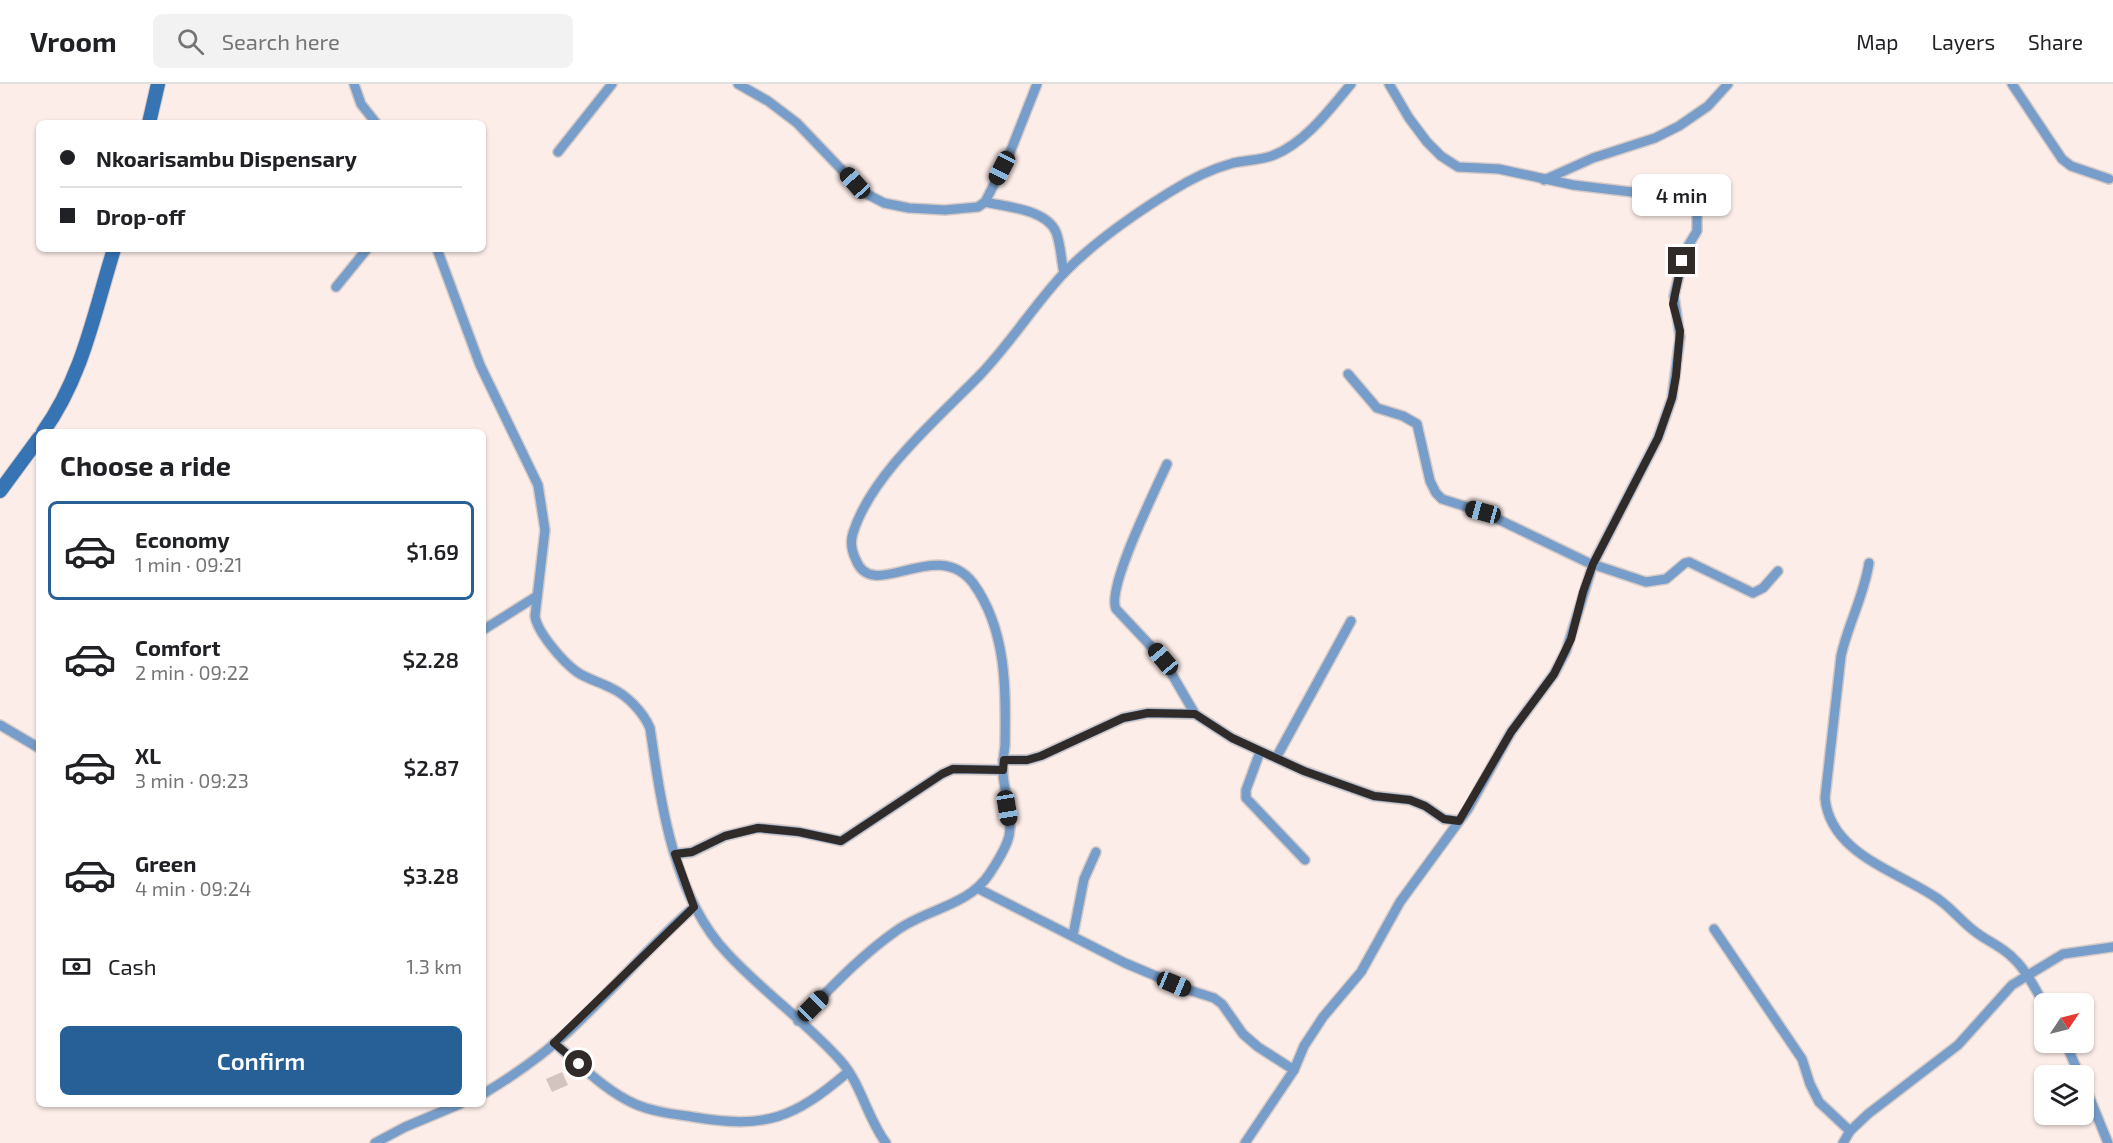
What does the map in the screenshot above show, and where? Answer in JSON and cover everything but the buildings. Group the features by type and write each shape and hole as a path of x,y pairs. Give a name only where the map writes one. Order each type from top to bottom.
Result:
{"street":[{"path":"150,120 158,84"},
{"path":"354,84 362,104 374,120"},
{"path":"558,152 612,84"},
{"path":"738,84 768,101 797,123 863,192 872,196 896,206 932,210 968,209 985,202 1040,216 1048,222 1057,236 1064,273"},
{"path":"985,202 1009,155 1037,84"},
{"path":"798,1021 867,954 900,927 923,914 961,900 979,889 1005,849 1010,826 1003,765 1005,709 1001,646 974,584 960,571 942,565 928,565 873,578 860,569 851,540 862,512 881,481 918,436 980,376 1064,273 1106,237 1185,183 1214,169 1273,155 1285,149 1311,129 1351,84"},
{"path":"1245,1143 1294,1070 1304,1046 1323,1017 1361,972 1400,902 1459,821 1511,732 1554,674 1571,639 1593,564 1658,438 1672,398 1680,337 1674,296 1685,251 1697,231 1699,216 1697,208 1683,198 1544,180 1499,169 1458,167 1450,163 1417,129 1389,84"},
{"path":"1544,180 1593,158 1655,138 1679,126 1708,106 1728,84"},
{"path":"2012,84 2062,159 2071,166 2109,179"},
{"path":"46,429 62,404 84,355 113,252"},
{"path":"336,287 365,252"},
{"path":"438,252 480,365 538,485 545,530 536,624 575,671 621,694 647,721 675,854 694,907 725,952 839,1059 886,1143"},
{"path":"1348,374 1377,408 1403,416 1417,424 1430,481 1436,493 1442,498 1483,512 1593,564 1651,582 1666,579 1684,563 1689,562 1753,593 1763,588 1778,571"},
{"path":"0,491 36,442"},
{"path":"1167,464 1128,553 1116,585 1113,603 1163,659 1195,714 1232,738 1260,752 1374,796 1410,800 1425,806 1444,819 1459,821"},
{"path":"1869,563 1865,586 1845,638 1841,656 1825,798 1828,814 1836,830 1875,864 1933,895 1976,933 1996,943 2028,976 2038,993"},
{"path":"486,628 537,596"},
{"path":"1276,758 1351,621"},
{"path":"675,854 692,852 725,836 758,828 799,832 841,841 953,769 1003,765 1041,756 1123,718 1148,713 1195,714"},
{"path":"0,726 36,746"},
{"path":"1260,752 1246,790 1246,798 1305,860"},
{"path":"1073,934 1084,879 1096,852"},
{"path":"979,889 1073,934 1125,963 1214,998 1222,1004 1243,1034 1258,1047 1294,1070"},
{"path":"486,1092 525,1067 554,1043 694,907"},
{"path":"1714,929 1802,1059 1819,1102 1850,1131"},
{"path":"1843,1143 1850,1131 1886,1100 1951,1052 2003,994 2063,954 2113,947"},
{"path":"554,1043 634,1104 664,1112 736,1123 758,1122 787,1115 803,1107 848,1072"},
{"path":"375,1143 405,1127 453,1107"},
{"path":"2094,1109 2108,1143"}],"route":[{"path":"579,1064 554,1043 592,1009 646,951 694,907 675,854 692,852 725,836 758,828 799,832 841,841 928,782 953,769 1003,770 1004,760 1027,760 1041,756 1123,718 1148,713 1195,714 1232,738 1304,771 1374,796 1410,800 1425,806 1444,819 1459,821 1511,732 1554,674 1566,651 1593,564 1658,438 1672,398 1676,376 1680,331 1673,304 1682,261"}]}
